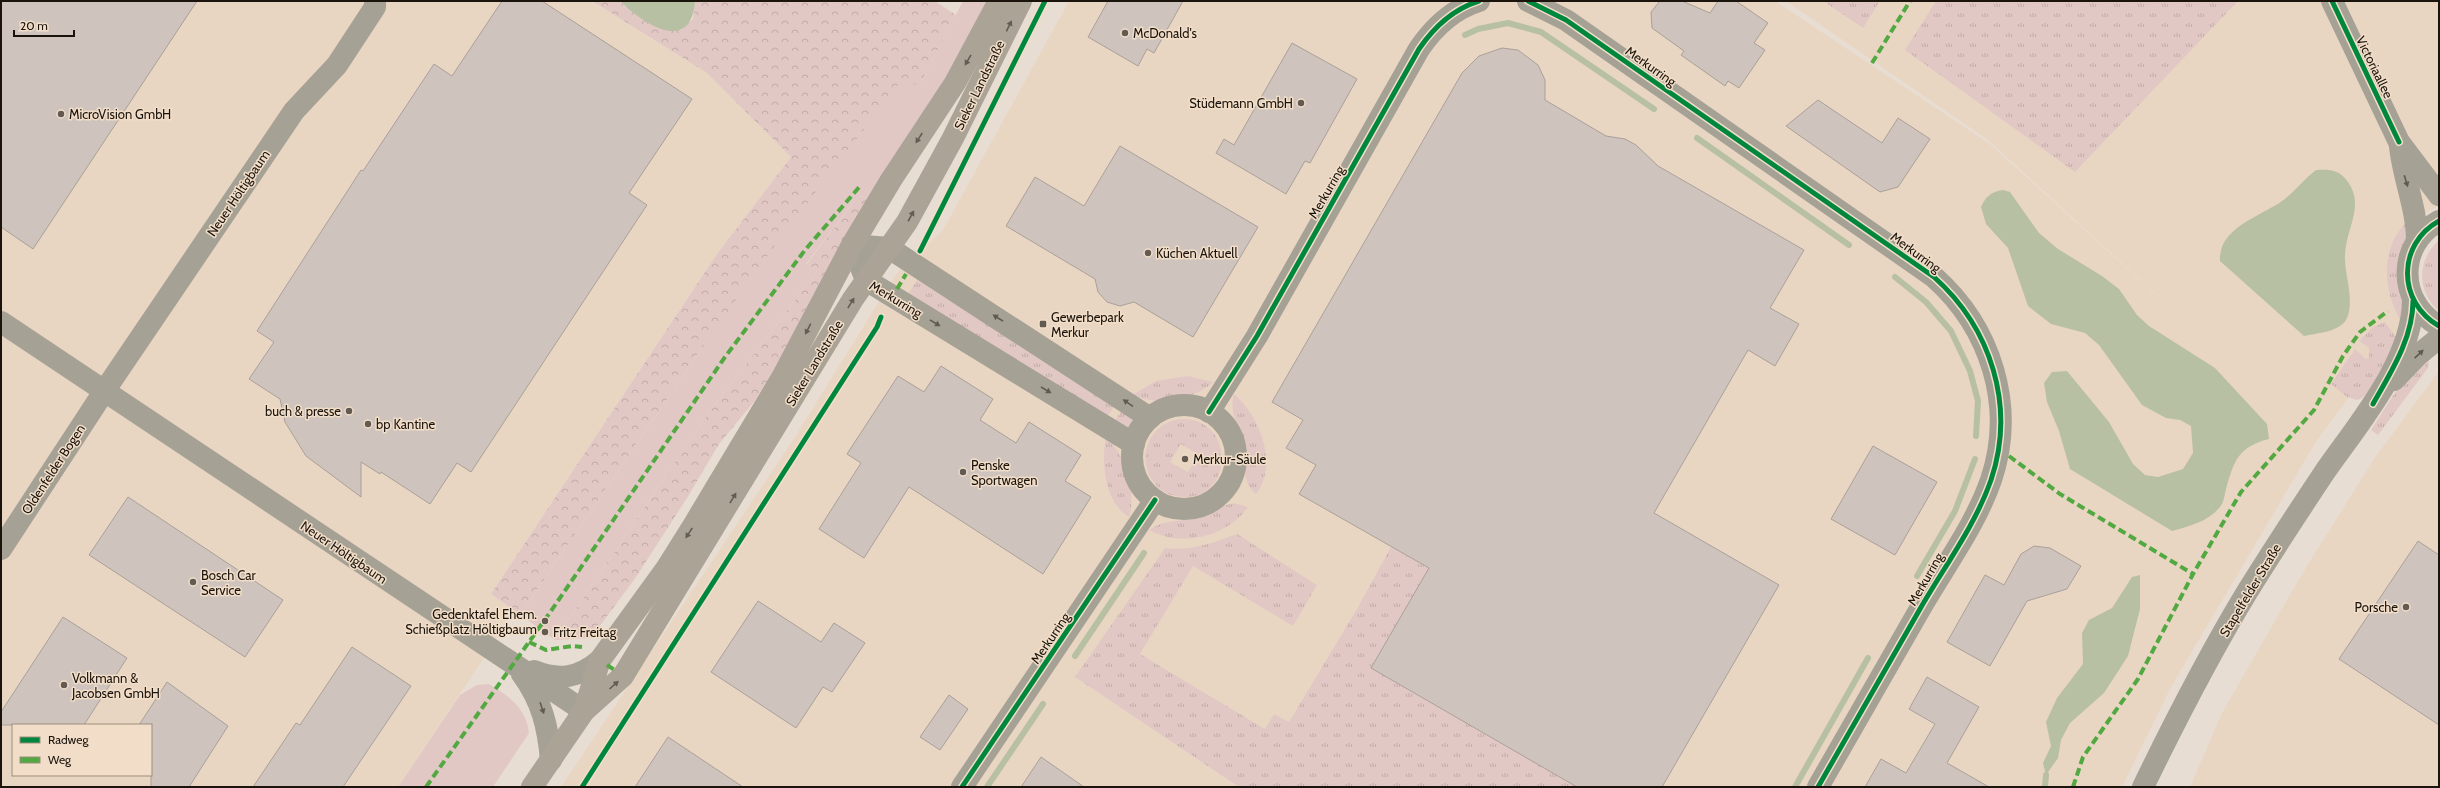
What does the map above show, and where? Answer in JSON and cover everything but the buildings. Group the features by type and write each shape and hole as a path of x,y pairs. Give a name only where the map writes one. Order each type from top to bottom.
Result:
{"main road":[{"name":"Sieker Landstraße","path":"584,711 600,660 666,569 693,526 783,376 852,245 891,180 955,83 999,1"},
{"name":"Sieker Landstraße","path":"532,787 584,711 623,676 866,280 908,222 1021,1"}],"street":[{"name":"Neuer Höltigbaum","path":"105,390 294,111 337,65 375,7 375,1"},
{"name":"Merkurring","path":"1209,412 1257,336 1419,49 1445,19 1466,5 1479,1"},
{"name":"Merkurring","path":"1528,1 1566,20 1934,278 1967,313 1976,327 1993,365 2001,422 1998,454 1990,481 1960,541 1818,787"},
{"name":"Victoriaallee","path":"2332,1 2399,142 2439,195"},
{"name":"Victoriaallee","path":"2399,142 2402,170 2416,216 2417,241"},
{"path":"2439,221 2427,229 2417,241 2409,257 2407,270 2408,288 2413,301 2426,317 2439,326"},
{"path":"852,245 889,248 1150,418"},
{"name":"Merkurring","path":"852,245 866,280 1134,444"},
{"name":"Stapelfelder Straße","path":"2373,404 2404,342 2412,317 2413,301"},
{"name":"Neuer Höltigbaum","path":"1,322 105,390 370,570 584,711"},
{"name":"Stapelfelder Straße","path":"2143,787 2182,709 2247,593 2324,473 2373,404 2418,355 2439,338"},
{"name":"Oldenfelder Bogen","path":"1,549 105,390"},
{"path":"1177,406 1193,406 1209,412 1223,423 1234,444 1236,463 1228,485 1214,499 1192,508 1173,508 1155,500 1143,489 1135,474 1132,461 1134,444 1139,432 1150,418 1165,409 1177,406"},
{"name":"Merkurring","path":"962,787 1155,500"},
{"path":"514,664 538,673 560,677 578,674 589,669 600,660"},
{"path":"514,664 534,690 540,702 548,731 551,760"}],"shaded area":[{"path":"1,1 592,1 707,73 791,157 717,254 491,594 515,611 398,787 1,787"},
{"path":"620,1 695,1 692,18 685,27 675,31 664,30 652,25 629,10"},
{"path":"1069,1 1775,1 1990,144 2218,351 1988,140 1786,1 2439,1 2439,206 2417,217 2394,250 2402,308 2399,325 2394,337 2317,440 2171,687 2122,787 561,787 795,437 896,274 943,230"},
{"path":"2316,170 2330,170 2342,175 2353,191 2355,209 2345,255 2350,303 2347,318 2340,326 2328,331 2304,336 2220,261 2221,249 2226,239 2234,230 2286,198"},
{"path":"2003,190 2010,192 2039,233 2058,249 2102,276 2119,289 2137,315 2149,326 2215,368 2267,424 2269,439 2250,446 2239,456 2232,470 2222,504 2206,519 2193,525 2172,531 2070,469 2059,431 2047,402 2044,383 2052,372 2067,371 2109,422 2133,464 2145,475 2158,477 2183,469 2193,453 2191,426 2180,420 2166,418 2142,405 2099,345 2085,333 2051,324 2028,306 2008,248 1986,224 1981,207 1989,195"},
{"path":"2439,371 2439,787 2190,787 2222,713 2302,574 2374,459"},
{"path":"2140,575 2140,609 2128,656 2104,693 2070,723 2061,740 2058,758 2046,775 2043,763 2051,746 2046,722 2057,698 2083,664 2082,633 2089,620 2112,608 2132,577"}],"green space":[{"path":"592,1 620,1 626,7 681,30 693,19 695,1 935,1 956,15 920,84 702,348 520,615 491,594 717,254 791,157 707,73"},
{"path":"963,1 987,1 948,74 868,199 859,195 806,264 817,271 702,422 555,640 520,615 702,348 776,244 898,85 920,84"},
{"path":"1823,1 1880,1 1863,28"},
{"path":"1936,1 2238,1 2075,172 1905,50"},
{"path":"859,195 868,199 832,260 780,361 753,403 719,444 687,498 636,577 591,638 555,640 702,422 817,271 806,265"},
{"path":"2409,220 2400,290 2404,307 2403,325 2396,313 2391,299 2387,271 2388,257 2392,243 2399,231"},
{"path":"2439,240 2439,311 2431,303 2426,294 2422,276 2426,257"},
{"path":"917,280 1116,404 1106,418 907,296"},
{"path":"2385,322 2398,340 2369,391 2357,400 2347,397 2331,384 2355,349 2366,359 2369,357 2369,348 2359,341 2373,327"},
{"path":"2429,359 2428,368 2378,435 2371,430 2401,383"},
{"path":"1187,376 1213,382 1196,393 1186,397 1174,399 1152,400 1132,395 1156,381"},
{"path":"1234,394 1252,415 1263,441 1266,455 1266,469 1263,482 1256,494 1251,489 1246,478 1244,445 1232,408"},
{"path":"1123,408 1135,420 1134,425 1130,430 1113,424"},
{"path":"1181,419 1198,422 1211,430 1219,442 1222,456 1220,470 1214,483 1203,493 1187,497 1170,494 1157,486 1149,475 1146,461 1147,447 1153,434 1165,424","holes":["1181,444 1198,454 1188,472 1170,462"]},
{"path":"1106,437 1118,452 1127,474 1131,497 1129,517 1114,502 1109,492 1104,470"},
{"path":"1234,503 1248,507 1228,526 1216,532 1189,539 1175,538 1149,530 1163,523 1202,516 1225,505"},
{"path":"1237,534 1317,585 1293,626 1193,566 1140,654 1265,729 1274,714 1289,722 1357,609 1391,547 1429,568 1371,668 1577,787 1239,787 1075,677 1165,548 1175,549 1193,547 1211,543"},
{"path":"489,684 510,698 520,710 524,716 529,733 493,787 398,787 460,695 477,685"}],"waterway":[{"path":"1465,35 1478,29 1508,23 1541,32 1654,109"},
{"path":"1697,138 1849,245"},
{"path":"1895,277 1926,302 1951,331 1970,371 1978,401 1976,436"},
{"path":"1917,576 1955,511 1975,459"},
{"path":"1075,656 1144,553"},
{"path":"1795,787 1868,658"},
{"path":"987,787 1043,704"},
{"path":"2045,787 2046,775"}],"marked path":[{"path":"1872,63 1910,1"},
{"path":"426,787 551,611 725,357 805,250 861,185"},
{"path":"897,289 906,274"},
{"path":"2073,787 2083,757 2138,679 2193,574 2241,492 2314,410 2343,356 2360,332 2388,311"},
{"path":"2009,456 2060,494 2193,574"},
{"path":"529,642 546,650 572,646 582,647"},
{"path":"607,665 616,671"}],"cycle path":[{"path":"920,251 1045,1"},
{"path":"1209,412 1257,336 1419,49 1431,33 1445,20 1461,9 1479,1"},
{"path":"1528,1 1566,20 1934,277 1954,297 1984,344 1993,370 1999,397 2001,424 1998,452 1991,480 1977,514 1968,530 1920,609 1818,787"},
{"path":"2332,1 2399,142"},
{"path":"2439,221 2425,231 2415,244 2409,258 2408,273 2409,288 2415,303 2425,316 2439,326"},
{"path":"2373,404 2400,354 2409,328 2413,301"},
{"path":"582,787 877,327 881,317"},
{"path":"962,787 1155,500"}],"place":[{"name":"McDonald's","path":"1125,33"},
{"name":"Stüdemann GmbH","path":"1301,103"},
{"name":"MicroVision GmbH","path":"61,114"},
{"name":"Küchen Aktuell","path":"1148,253"},
{"name":"Gewerbepark Merkur","path":"1043,324"},
{"name":"buch & presse","path":"349,411"},
{"name":"bp Kantine","path":"368,424"},
{"name":"Merkur-Säule","path":"1185,459"},
{"name":"Penske Sportwagen","path":"963,472"},
{"name":"Bosch Car Service","path":"193,582"},
{"name":"Porsche","path":"2406,607"},
{"name":"Gedenktafel Ehem. Schießplatz Höltigbaum","path":"545,621"},
{"name":"Fritz Freitag","path":"545,632"},
{"name":"Volkmann & Jacobsen GmbH","path":"64,685"}]}
